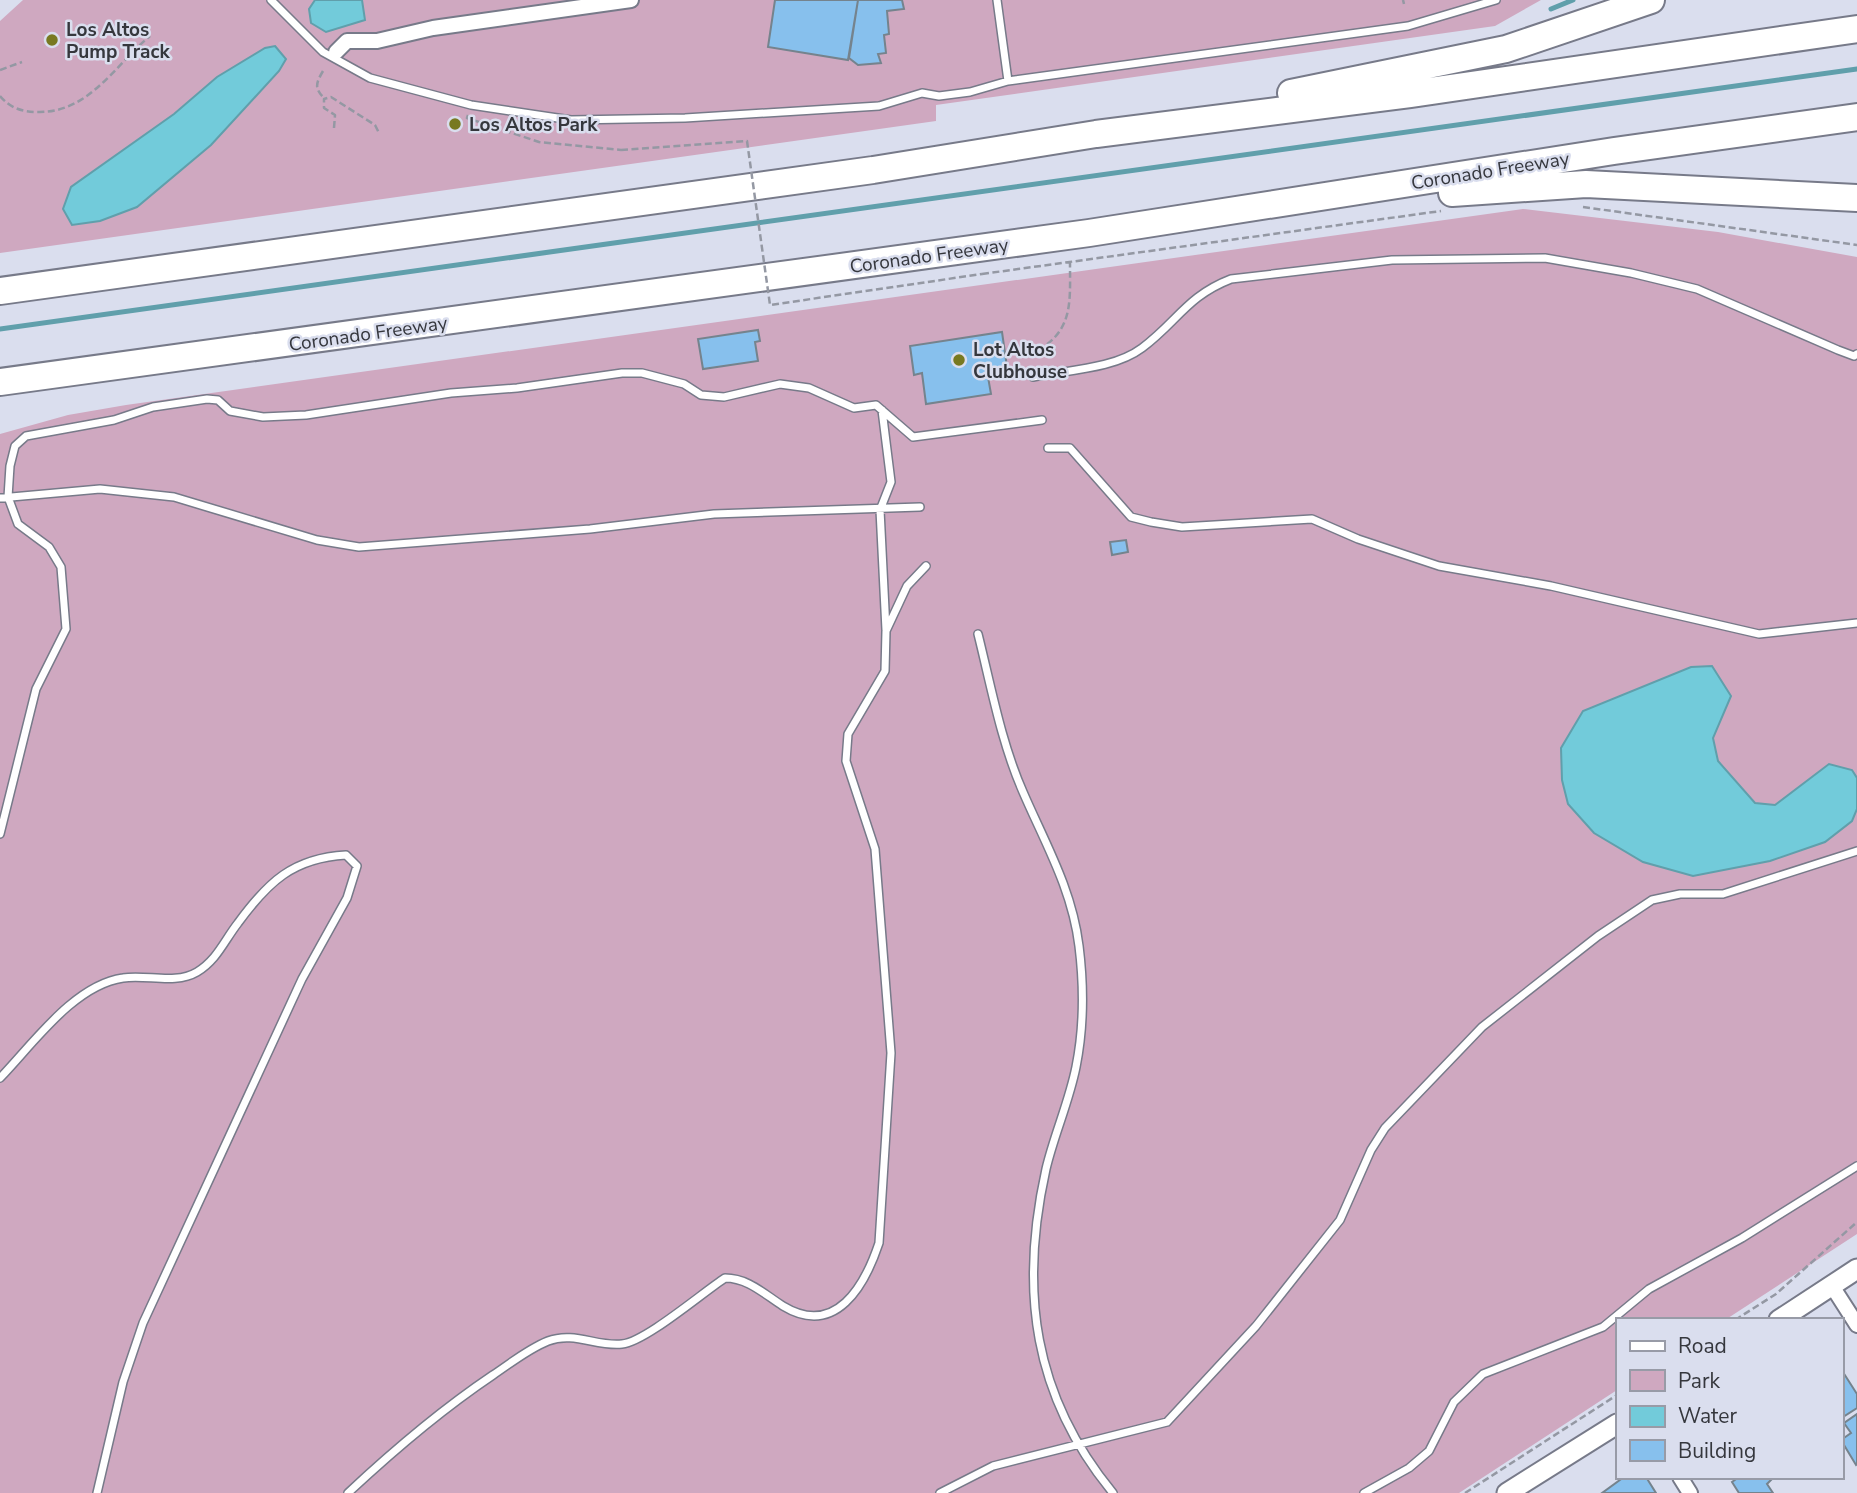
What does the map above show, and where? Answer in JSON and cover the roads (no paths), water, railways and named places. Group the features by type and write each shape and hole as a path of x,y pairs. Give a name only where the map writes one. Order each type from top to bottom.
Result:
{"highway":[{"path":"1096,134 1506,49 1651,0"},
{"path":"0,291 873,170 1096,134 1410,94 1857,29"},
{"name":"Coronado Freeway","path":"0,382 1089,233 1614,150 1857,117"},
{"path":"1089,233 1484,189 1573,185 1737,190 1857,198"}],"street":[{"path":"336,52 347,41 377,41 433,28 632,0"},
{"path":"1782,1318 1857,1269"},
{"path":"1832,1286 1857,1325"},
{"path":"1507,1493 1616,1425"}],"lane":[{"path":"271,0 323,52 370,78 471,105 571,120 698,117 879,106 922,93 939,96 970,92 1009,80 1408,26 1496,0"},
{"path":"998,0 1009,80"},
{"path":"1034,377 1116,360 1141,349 1189,301 1207,288 1231,279 1352,267 1392,260 1545,258 1631,273 1697,289 1838,350 1854,356 1857,354"},
{"path":"0,834 36,689 66,629 61,567 49,547 18,524 4,498 15,446 26,436 114,420 153,407 207,399 218,400 230,411 263,417 306,415 451,393 642,373 684,384 701,395 724,397 780,384 809,388 854,408 876,405 913,437 1042,420"},
{"path":"348,1493 398,1447 465,1394 528,1351 551,1340 579,1337 611,1344 636,1342 725,1278 736,1278 759,1289 786,1308 811,1314 837,1311 855,1295 869,1272 879,1243 891,1052 875,849 846,761 848,734 885,671 886,631 880,510 891,482 882,410"},
{"path":"1048,448 1070,448 1131,517 1151,522 1182,527 1312,519 1358,539 1439,566 1550,586 1759,634 1857,623"},
{"path":"4,498 100,489 174,497 317,540 359,547 590,529 714,514 920,507"},
{"path":"886,631 908,586 926,566"},
{"path":"978,634 1006,744 1022,791 1065,885 1079,943 1084,1008 1076,1068 1046,1167 1033,1244 1034,1296 1040,1347 1062,1418 1087,1462 1113,1493"},
{"path":"940,1493 993,1466 1167,1422 1256,1325 1340,1220 1371,1150 1385,1128 1482,1027 1533,984 1652,900 1680,894 1723,894 1857,851"},
{"path":"0,1077 84,993 122,978 170,978 193,974 204,967 218,954 238,923 287,870 299,863 346,855 357,866 348,898 302,979 143,1323 123,1382 97,1493"},
{"path":"1364,1493 1409,1468 1429,1451 1454,1402 1483,1374 1603,1327 1649,1289 1742,1238 1857,1166"}],"water":[{"path":"315,0 362,0 365,20 326,32 311,23 309,9"},
{"path":"275,46 286,59 279,71 211,145 137,207 100,221 72,225 63,209 71,187 174,114 217,77 265,48"},
{"path":"1712,666 1731,696 1713,738 1718,761 1755,803 1775,805 1829,764 1852,770 1857,778 1857,809 1852,821 1825,842 1770,861 1693,876 1643,862 1594,833 1568,804 1562,780 1561,748 1583,711 1691,667"}],"waterway":[{"path":"1551,9 1573,0"},
{"path":"0,329 1857,69"}],"place":[{"name":"Los Altos Pump Track","path":"52,40"},
{"name":"Los Altos Park","path":"455,124"},
{"name":"Lot Altos Clubhouse","path":"959,360"}]}
